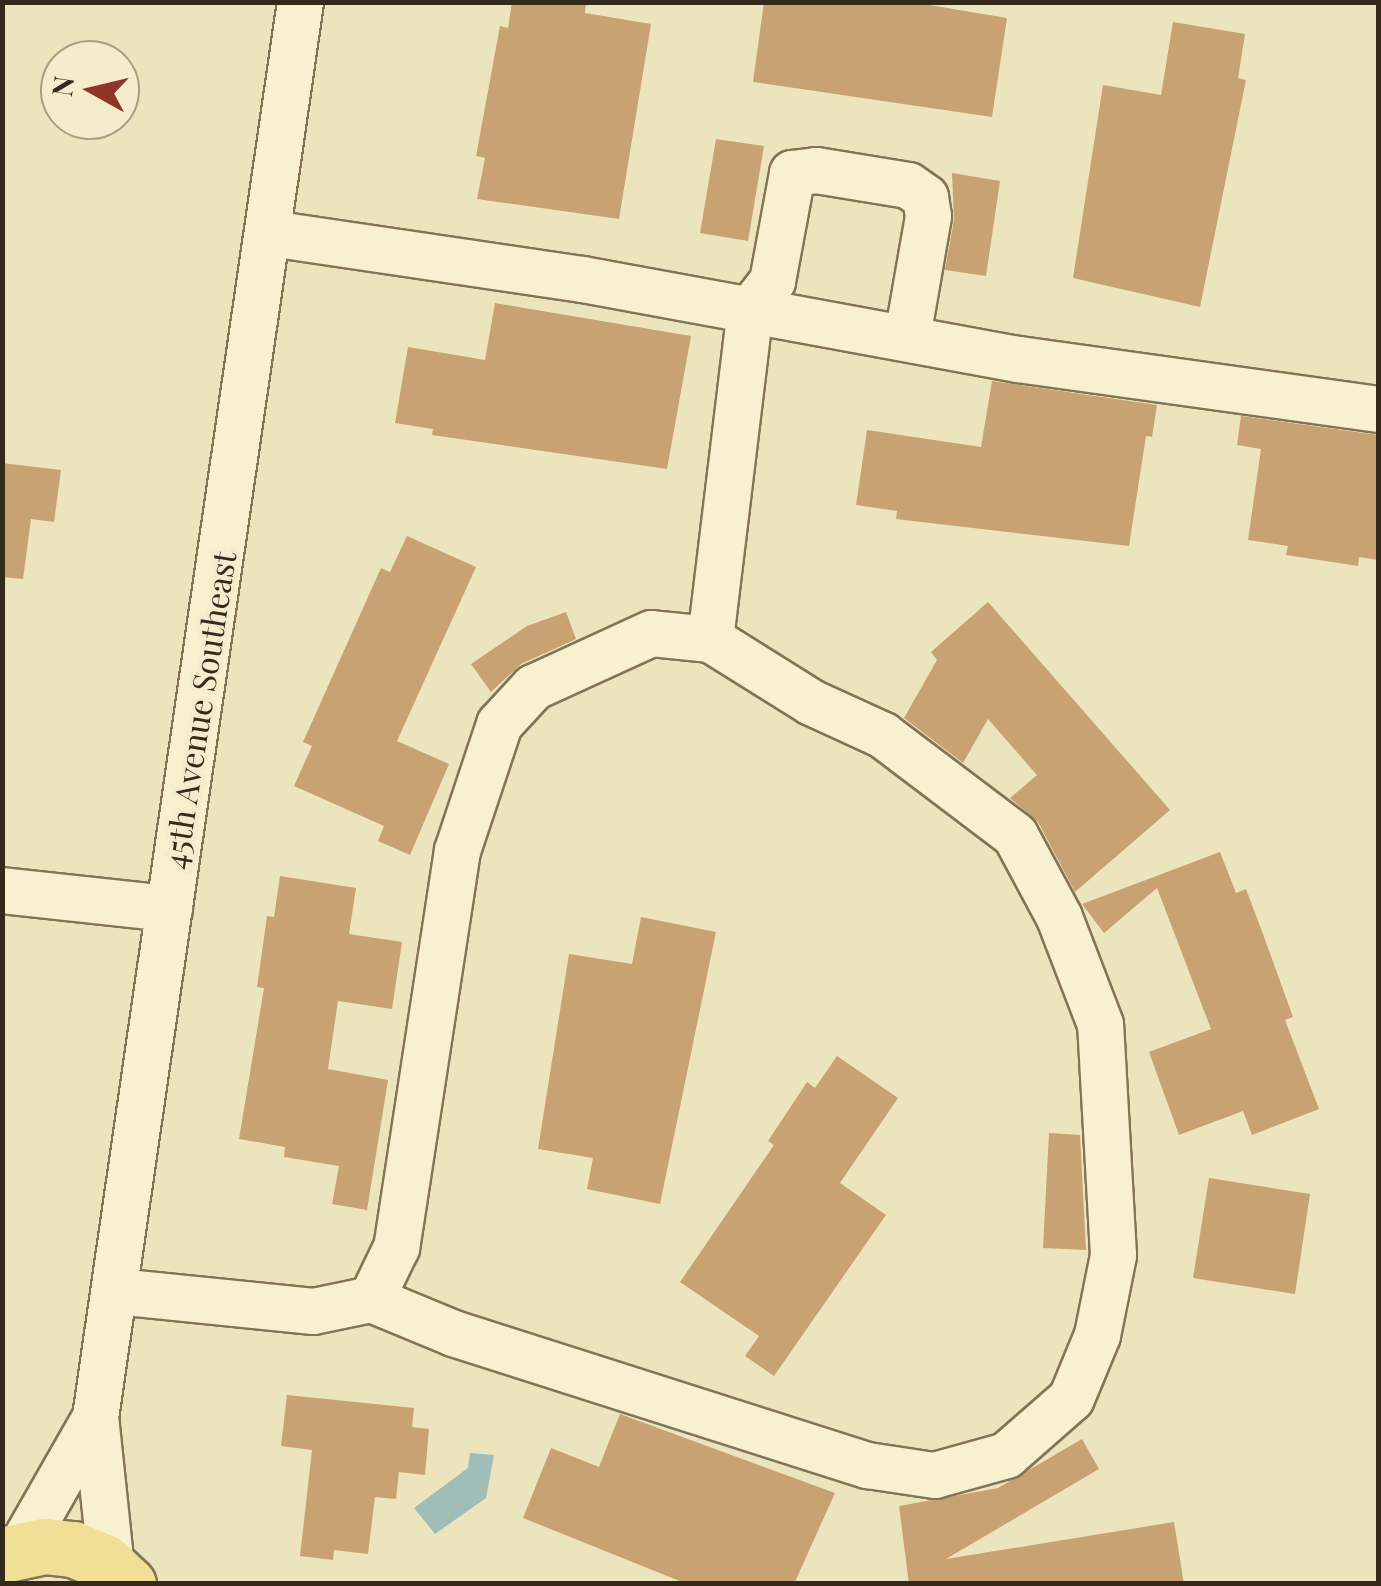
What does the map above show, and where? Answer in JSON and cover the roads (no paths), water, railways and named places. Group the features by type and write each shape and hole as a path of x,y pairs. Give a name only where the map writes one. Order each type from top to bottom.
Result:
{"main road":[{"path":"11,1552 73,1549 120,1576"}],"street":[{"name":"45th Avenue Southeast","path":"120,1576 95,1417 270,233 300,2"},
{"path":"710,639 750,310 772,281 792,173 816,170 908,184 926,197 928,216 906,336"},
{"path":"270,233 906,336 1018,360 1378,409"},
{"path":"116,1291 313,1311 371,1299 452,1333 867,1465 934,1474 1006,1455 1070,1398 1097,1335 1113,1256 1100,1024 1060,918 1014,835 948,779 710,639 651,633 580,660 533,687 499,724 457,850 396,1247 371,1299"},
{"path":"2,890 169,908"},
{"name":"45th Avenue Southeast","path":"11,1552 95,1417"}],"water":[{"path":"470,1453 494,1455 486,1498 435,1534 414,1508 468,1468"}]}
